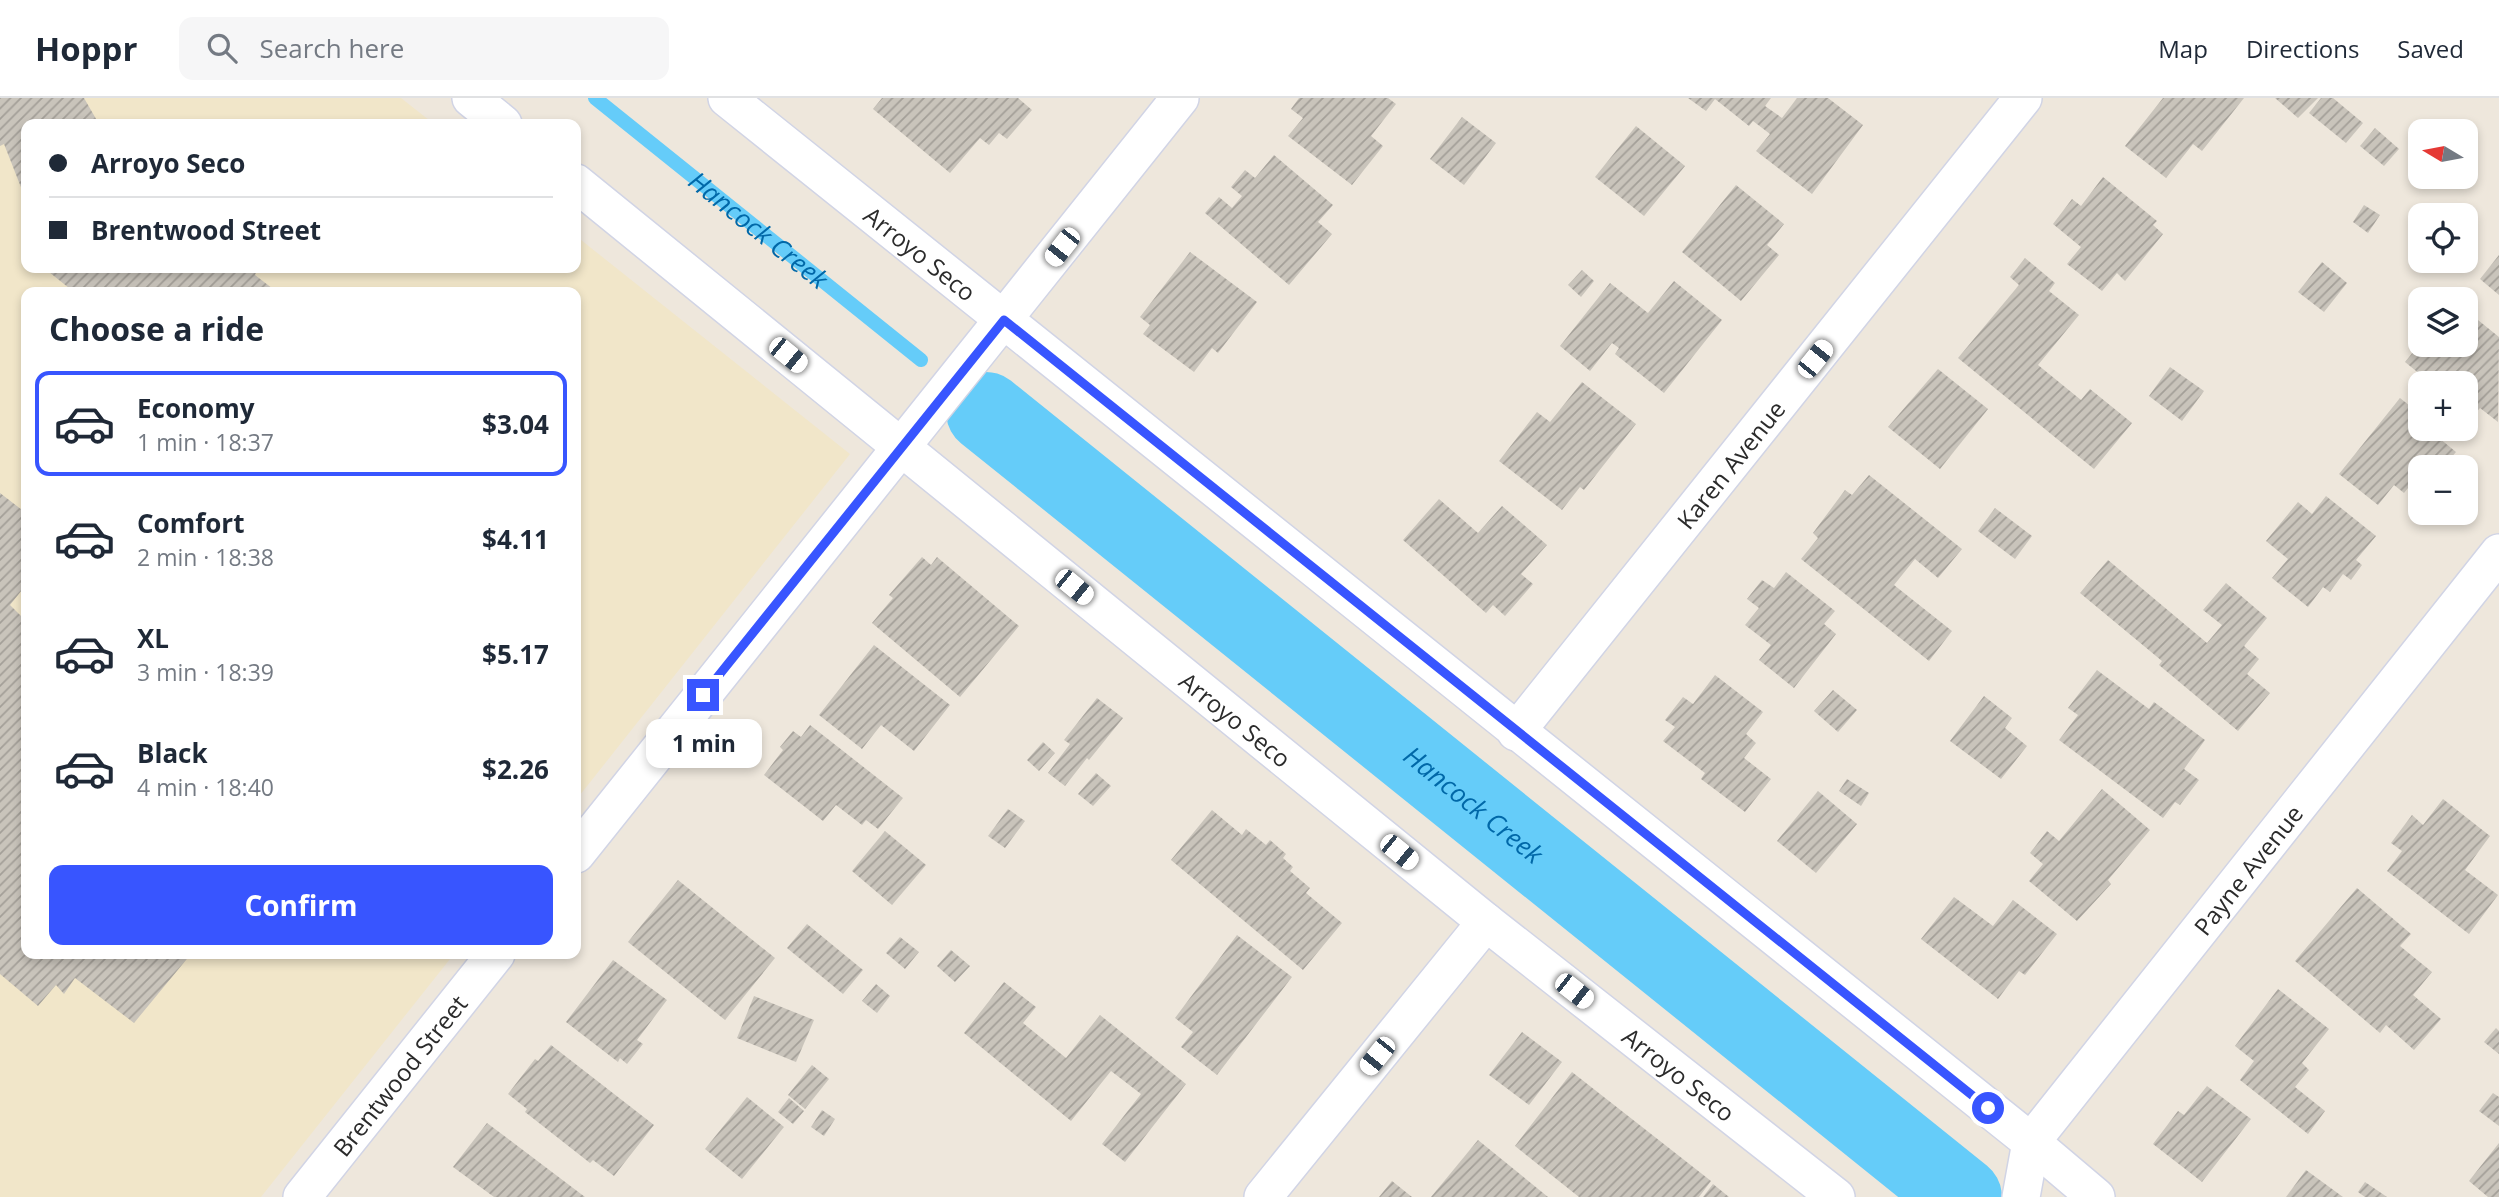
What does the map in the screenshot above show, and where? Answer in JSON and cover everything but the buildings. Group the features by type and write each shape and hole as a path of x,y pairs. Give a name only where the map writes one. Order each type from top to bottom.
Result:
{"street":[{"path":"471,98 497,119"},
{"name":"Arroyo Seco","path":"727,98 2031,1142 2096,1197"},
{"path":"581,848 1180,98"},
{"name":"Karen Avenue","path":"1516,732 2023,98"},
{"name":"Arroyo Seco","path":"581,187 1486,922 1836,1197"},
{"name":"Payne Avenue","path":"2021,1197 2031,1142 2499,553"},
{"path":"1263,1197 1486,922"},
{"name":"Brentwood Street","path":"302,1197 492,959"}],"shaded area":[{"path":"0,98 401,98 428,119 21,119 21,273 581,273 581,240 850,454 581,794 581,287 21,287 21,959 450,959 261,1197 0,1197"}],"waterway":[{"name":"Hancock Creek","path":"595,98 921,360"},
{"name":"Hancock Creek","path":"986,412 1962,1197"}],"route":[{"path":"703,695 1004,320 1988,1108"}]}
